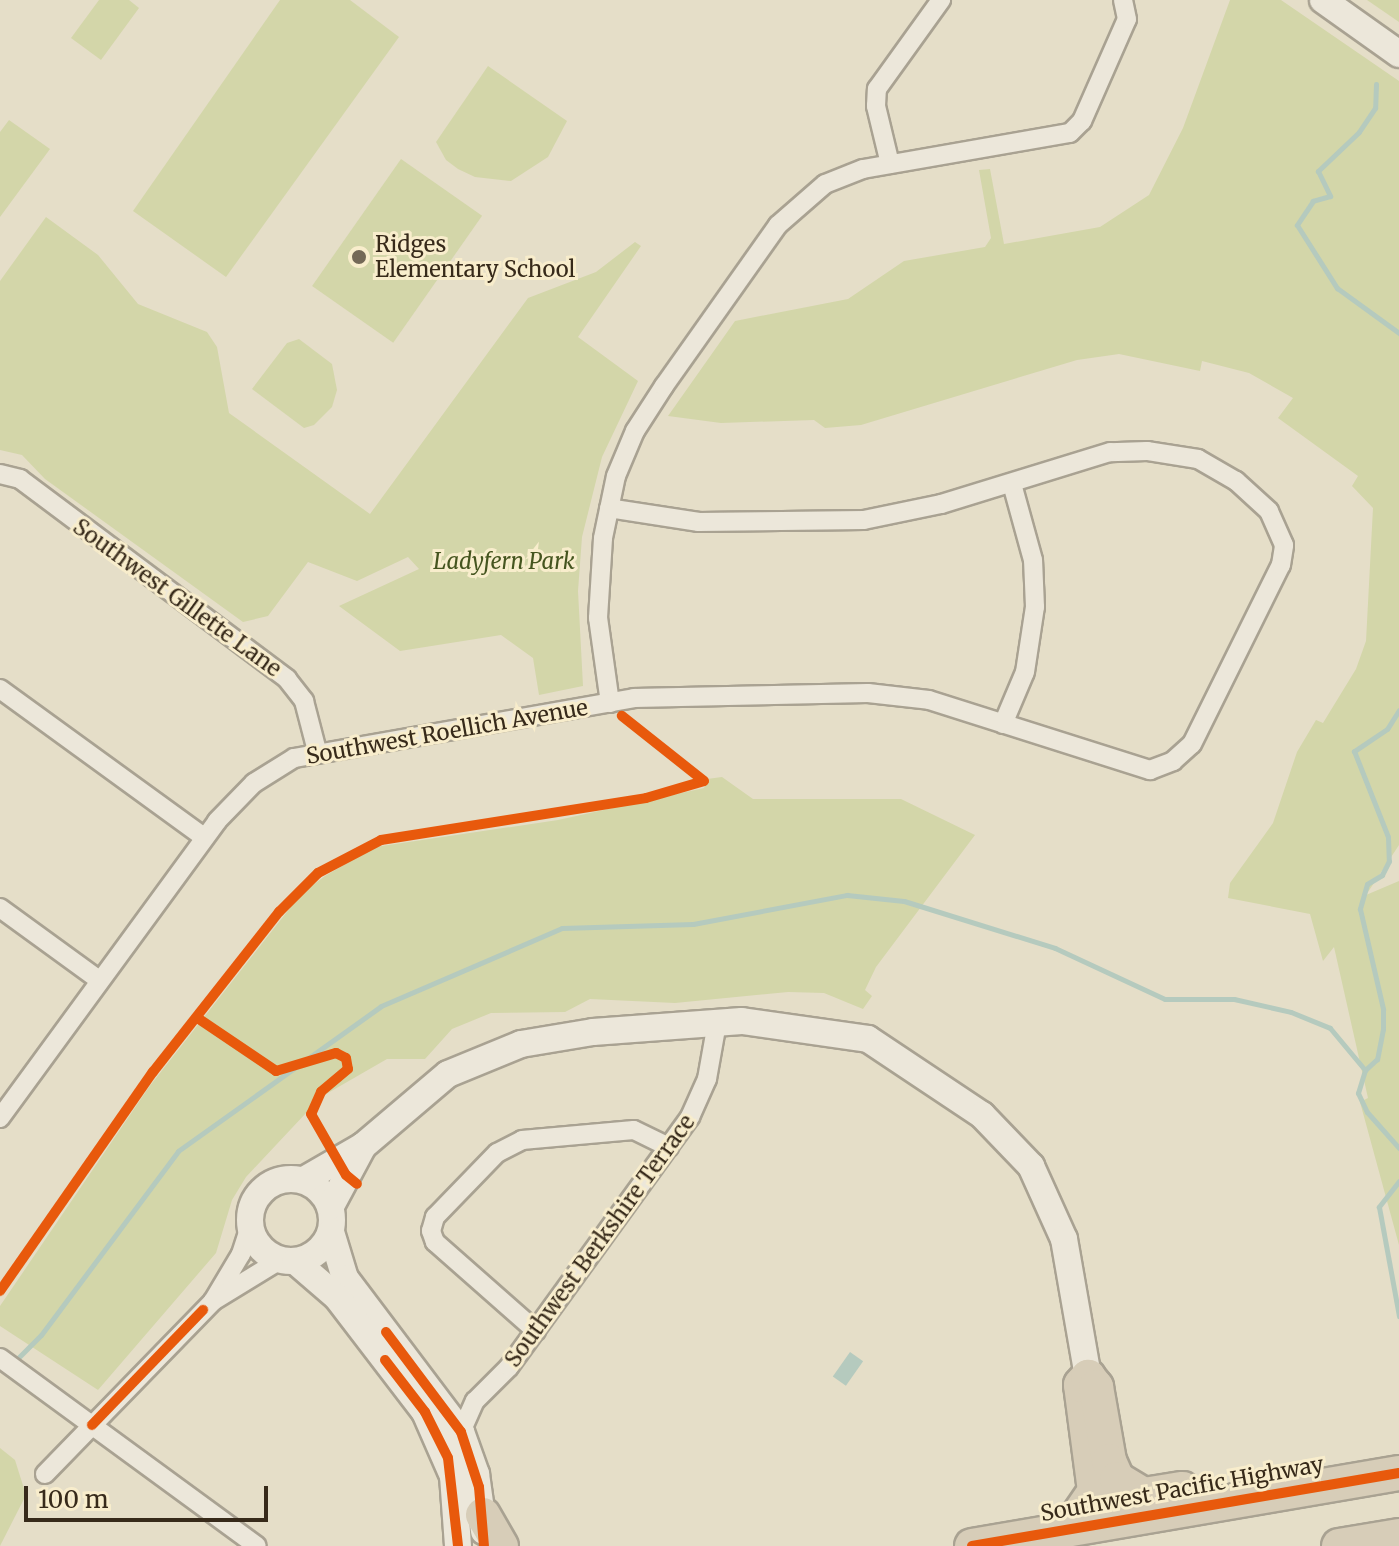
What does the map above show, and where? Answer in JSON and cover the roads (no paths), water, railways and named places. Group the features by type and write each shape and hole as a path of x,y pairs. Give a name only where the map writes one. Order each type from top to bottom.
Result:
{"highway":[{"path":"1069,1529 1095,1491 1081,1385 1088,1377 1096,1387 1109,1461 1123,1485 1144,1495 1189,1487 1253,1497"},
{"name":"Southwest Pacific Highway","path":"972,1546 1399,1473"},
{"path":"484,1531 501,1546"},
{"path":"1339,1546 1399,1536"}],"street":[{"path":"890,164 876,106 877,89 941,0"},
{"path":"1323,0 1399,54"},
{"path":"610,703 598,618 609,508 635,431 778,225 825,184 890,164 1070,133 1082,121 1127,19 1126,3"},
{"name":"Southwest Roellich Avenue","path":"0,1118 204,837 254,783 294,758 317,751 668,696 868,693 929,700 1141,770 1173,761 1197,734 1281,565 1280,527 1236,481 1198,459 1147,451 1110,452 1012,484"},
{"name":"Southwest Gillette Lane","path":"1,474 20,479 287,679 304,701 317,751"},
{"path":"609,508 699,522 864,520 1012,484 1033,560 1035,607 1025,672 1003,724"},
{"path":"0,689 204,837"},
{"path":"0,908 99,980"},
{"path":"45,1474 213,1301 241,1254 259,1193 280,1179 304,1180 363,1146 448,1074 521,1044 593,1032 717,1023 813,1027 868,1039 901,1057 1006,1136 1037,1177 1060,1227 1088,1377"},
{"name":"Southwest Berkshire Terrace","path":"461,1432 475,1401 501,1377 669,1147 703,1092 717,1023"},
{"path":"536,1331 435,1242 431,1228 440,1211 497,1153 522,1140 634,1130 669,1147"},
{"path":"213,1301 287,1260 317,1252 363,1146"},
{"path":"304,1180 325,1195 345,1278 441,1399 461,1432 484,1531"},
{"path":"250,1227 257,1244 287,1260 337,1297 425,1412 453,1476 458,1546"},
{"path":"0,1358 257,1546"},
{"path":"441,1399 475,1401"}],"waterway":[{"path":"1376,84 1375,108 1359,132 1318,171 1330,196 1313,201 1297,225 1337,288 1399,333"},
{"path":"1399,710 1387,729 1354,751 1388,837 1389,861 1382,875 1367,884 1360,909 1383,1009 1383,1029 1377,1059 1365,1070 1358,1093 1367,1112 1399,1148"},
{"path":"15,1361 41,1335 178,1151 381,1006 562,928 693,924 847,895 904,901 1055,948 1165,999 1234,999 1291,1012 1330,1028 1365,1070"},
{"path":"1399,1181 1379,1207 1399,1316"}],"place":[{"name":"Ridges Elementary School","path":"359,257"}],"park label":[{"name":"Ladyfern Park","path":"504,562"}]}
